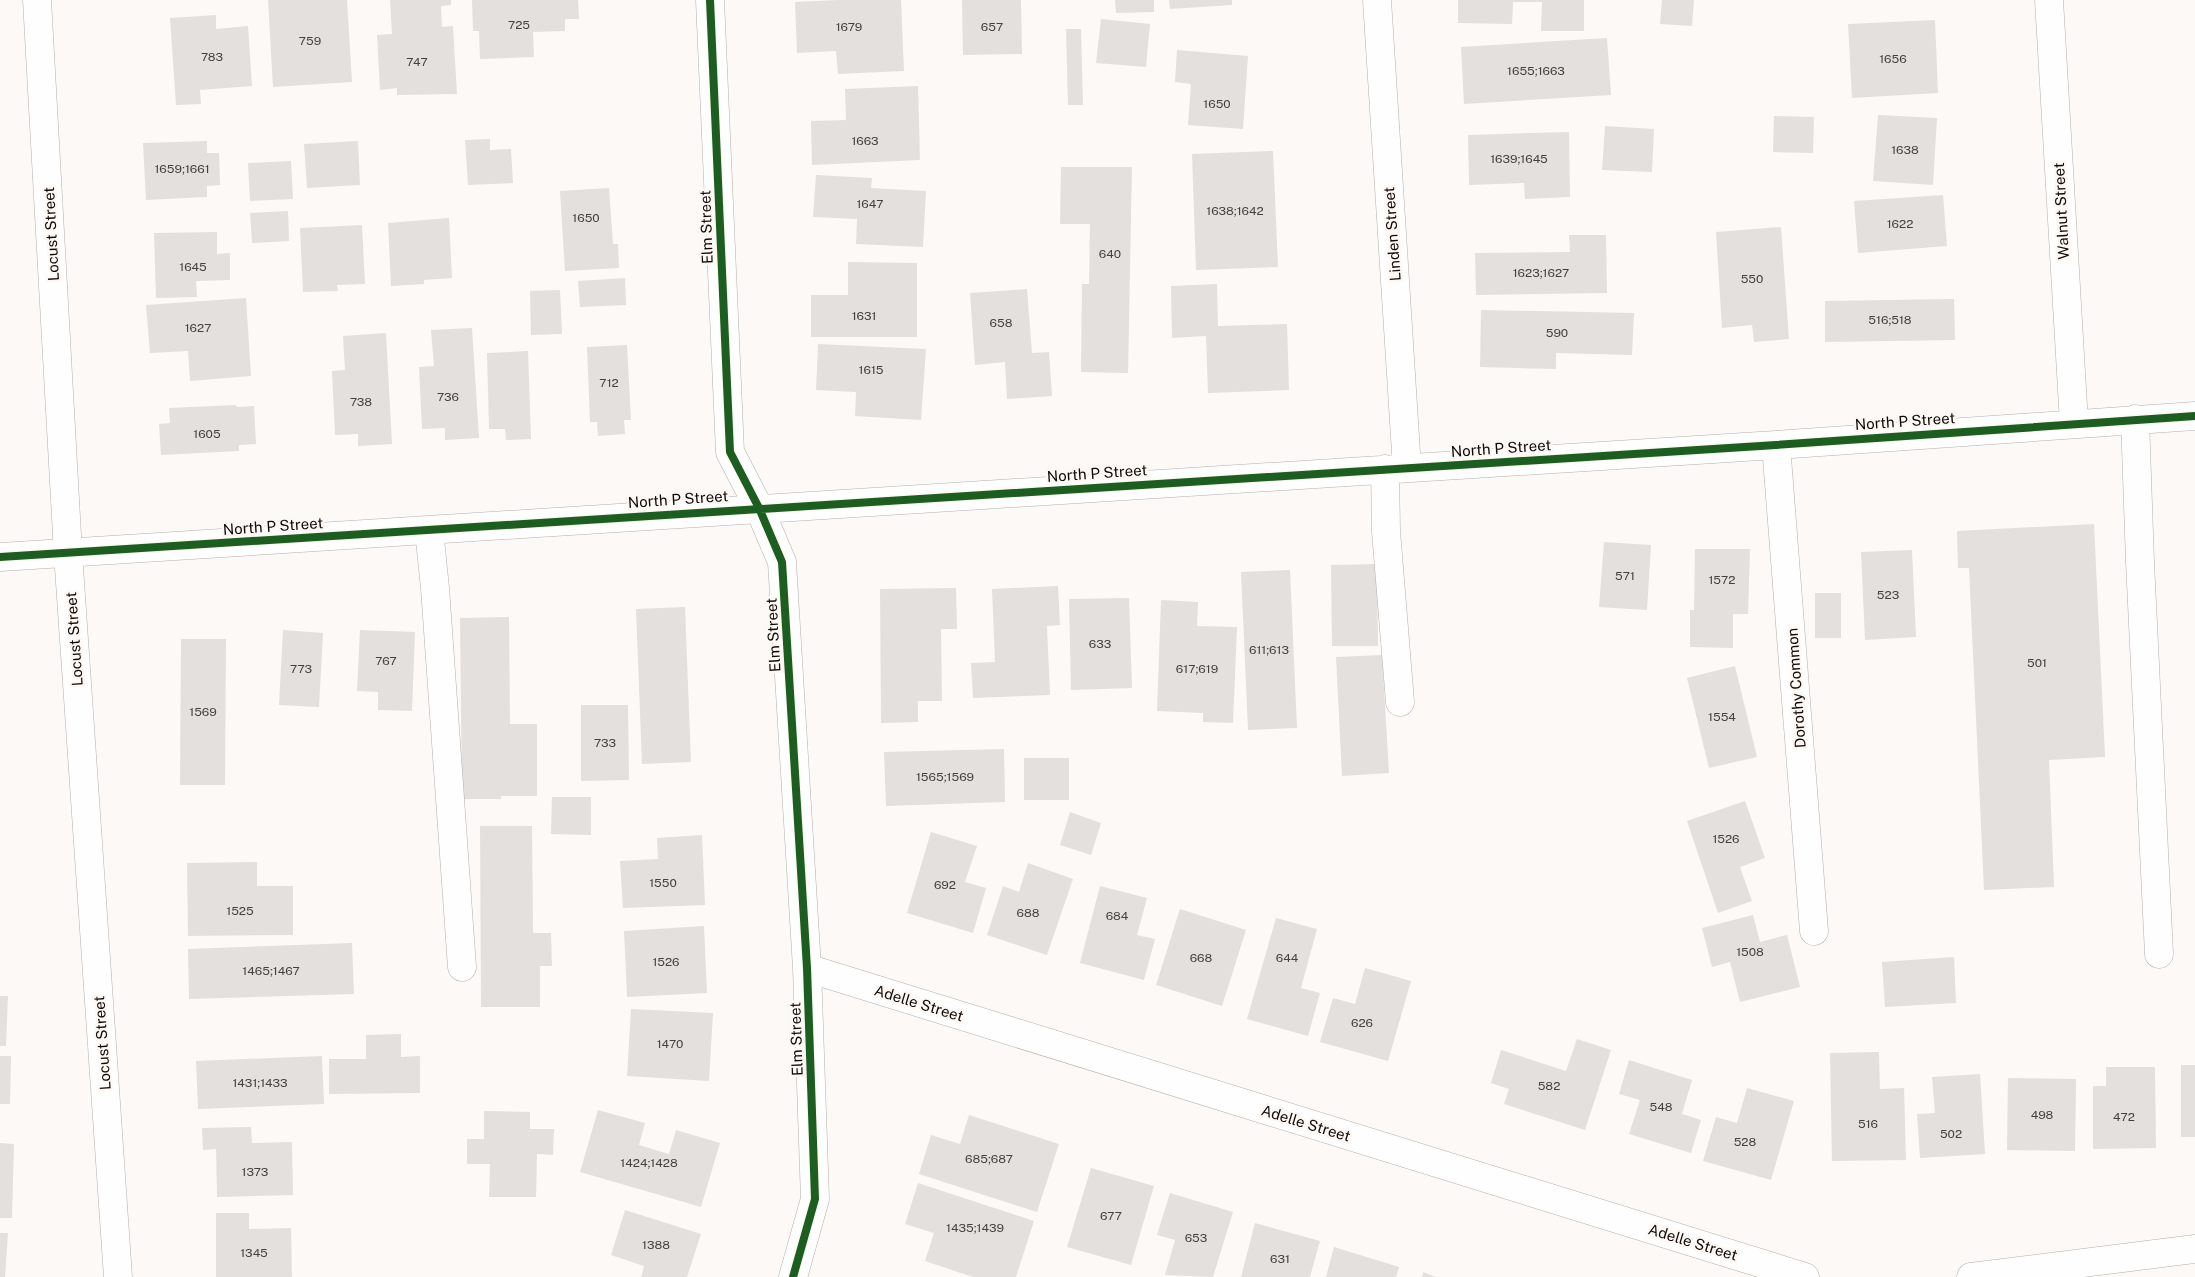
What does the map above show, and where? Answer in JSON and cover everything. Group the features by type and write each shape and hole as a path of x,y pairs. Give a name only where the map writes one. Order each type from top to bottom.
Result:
{"street":[{"name":"Locust Street","path":"37,0 68,553 118,1277"},
{"name":"Elm Street","path":"710,0 730,452 759,508 782,562 807,968 815,1199 793,1277"},
{"name":"Linden Street","path":"1377,0 1396,468 1387,541 1400,702"},
{"name":"Walnut Street","path":"2049,0 2074,423"},
{"name":"North P Street","path":"0,557 1776,445 2195,416"},
{"path":"2136,419 2140,572 2159,954"},
{"name":"Dorothy Common","path":"1776,445 1814,931"},
{"path":"429,530 435,588 462,967"},
{"name":"Adelle Street","path":"807,968 1805,1277"},
{"path":"1978,1276 2195,1249"}],"building":[{"path":"268,0 347,0 352,82 273,87"},
{"path":"390,0 451,0 451,5 441,6 442,27 453,26 457,94 397,95 397,88 380,90 377,35 392,34"},
{"path":"472,0 578,0 579,19 565,19 565,31 533,32 534,57 480,59 479,31 473,31"},
{"path":"901,0 904,71 838,74 836,51 797,53 795,2"},
{"path":"962,0 1021,0 1022,54 963,55"},
{"path":"1115,0 1154,0 1154,12 1116,13"},
{"path":"1169,0 1232,0 1232,5 1170,9"},
{"path":"1458,0 1584,0 1584,31 1541,31 1542,2 1513,2 1512,24 1458,23"},
{"path":"1662,0 1694,0 1692,26 1660,24"},
{"path":"216,15 216,29 248,26 252,86 200,90 201,104 176,105 170,18"},
{"path":"1101,19 1150,24 1146,67 1096,63"},
{"path":"1935,20 1938,93 1852,98 1848,24"},
{"path":"1066,29 1081,29 1083,105 1068,105"},
{"path":"1607,38 1611,95 1464,104 1461,47"},
{"path":"1177,50 1248,56 1243,129 1188,125 1191,84 1175,82"},
{"path":"918,86 920,160 812,165 811,121 846,120 845,89"},
{"path":"1878,115 1937,118 1933,185 1873,181"},
{"path":"1774,116 1814,117 1813,153 1773,152"},
{"path":"1605,126 1654,129 1652,172 1602,170"},
{"path":"1569,132 1570,197 1525,199 1524,183 1469,185 1468,135"},
{"path":"490,139 490,150 511,149 513,183 468,185 465,140"},
{"path":"207,141 207,153 219,153 220,185 207,186 207,197 146,200 143,143"},
{"path":"358,141 360,185 307,188 304,144"},
{"path":"1273,151 1278,267 1196,270 1192,154"},
{"path":"291,161 293,199 250,201 248,163"},
{"path":"1061,167 1132,167 1128,373 1081,372 1082,284 1089,284 1090,224 1060,224"},
{"path":"816,175 872,178 871,188 926,191 923,247 856,244 857,219 813,217"},
{"path":"609,188 613,244 618,244 619,268 565,271 560,191"},
{"path":"1943,195 1947,246 1858,253 1854,201"},
{"path":"288,211 289,241 252,243 250,213"},
{"path":"449,218 452,278 424,280 424,284 391,286 388,223"},
{"path":"362,225 365,284 337,285 338,291 303,292 300,228"},
{"path":"1781,227 1789,339 1754,342 1752,325 1722,328 1716,232"},
{"path":"217,232 217,254 230,253 230,280 196,281 197,297 156,298 154,233"},
{"path":"1569,235 1606,235 1607,293 1476,295 1475,253 1570,252"},
{"path":"848,262 917,263 917,337 811,337 811,295 848,295"},
{"path":"625,278 626,305 580,307 578,281"},
{"path":"1217,284 1218,326 1287,324 1289,390 1208,393 1206,336 1172,338 1171,286"},
{"path":"1027,289 1032,353 1049,352 1052,396 1007,399 1005,362 975,365 970,293"},
{"path":"560,290 562,334 531,335 530,291"},
{"path":"246,298 251,376 190,381 188,351 150,353 146,305"},
{"path":"1954,299 1955,340 1825,342 1825,301"},
{"path":"1481,310 1634,313 1632,355 1556,353 1556,369 1480,367"},
{"path":"472,328 479,438 445,440 445,428 422,429 419,367 434,366 431,330"},
{"path":"386,333 392,444 358,446 358,434 335,435 332,371 345,370 343,336"},
{"path":"818,344 926,349 921,420 855,416 856,392 816,390"},
{"path":"627,345 631,420 624,420 625,434 598,436 597,422 590,422 587,347"},
{"path":"528,351 531,439 506,440 505,429 489,429 487,353"},
{"path":"236,405 237,407 254,406 256,444 239,445 239,451 161,455 159,424 170,423 169,408"},
{"path":"2094,524 2105,757 2049,760 2054,887 1984,890 1969,568 1958,568 1957,531"},
{"path":"1604,542 1651,545 1647,610 1599,607"},
{"path":"1695,549 1750,549 1748,614 1733,614 1733,648 1690,647 1690,610 1694,610"},
{"path":"1912,550 1916,637 1865,640 1861,552"},
{"path":"1377,564 1378,646 1332,646 1331,565"},
{"path":"1290,570 1297,728 1248,730 1241,572"},
{"path":"1058,586 1060,625 1047,626 1050,695 973,698 971,663 995,662 992,589"},
{"path":"956,588 957,629 941,629 942,701 918,701 918,722 881,723 880,589"},
{"path":"1815,593 1841,593 1841,638 1815,638"},
{"path":"1129,598 1132,688 1071,690 1069,599"},
{"path":"1161,600 1198,602 1197,626 1237,627 1233,723 1203,722 1203,713 1157,711"},
{"path":"685,607 691,762 642,764 636,609"},
{"path":"509,617 510,724 537,724 537,796 501,796 501,799 462,799 460,618"},
{"path":"283,630 323,633 319,707 279,705"},
{"path":"360,630 415,632 412,711 378,710 378,692 357,691"},
{"path":"181,639 226,639 225,785 180,785"},
{"path":"1382,655 1389,773 1342,776 1336,657"},
{"path":"1735,666 1757,757 1709,768 1687,678"},
{"path":"581,705 628,705 629,780 581,781"},
{"path":"1004,749 1005,802 886,806 884,752"},
{"path":"1024,758 1069,758 1069,800 1024,800"},
{"path":"552,797 591,797 591,835 551,834"},
{"path":"1745,801 1765,858 1740,867 1752,901 1718,913 1687,821"},
{"path":"1070,812 1101,823 1091,855 1060,845"},
{"path":"480,826 532,826 533,933 551,933 552,966 540,966 540,1007 481,1007"},
{"path":"931,832 977,846 965,882 986,888 973,933 907,913"},
{"path":"702,835 705,905 623,908 620,861 658,859 657,838"},
{"path":"257,862 257,886 293,886 293,935 188,936 187,863"},
{"path":"1028,863 1073,879 1047,955 987,935 1003,886 1019,892"},
{"path":"1100,886 1147,898 1137,935 1155,939 1144,980 1080,963"},
{"path":"1180,909 1246,930 1222,1006 1156,985"},
{"path":"1753,915 1760,942 1787,935 1800,987 1740,1002 1730,962 1712,967 1702,928"},
{"path":"1276,918 1317,929 1301,988 1320,993 1308,1036 1247,1019"},
{"path":"704,926 707,993 627,997 624,931"},
{"path":"352,943 354,994 189,999 188,949"},
{"path":"1954,957 1956,1003 1885,1007 1882,962"},
{"path":"1365,968 1411,981 1388,1061 1320,1042 1333,998 1355,1004"},
{"path":"0,996 8,996 6,1046 0,1046"},
{"path":"631,1009 713,1013 709,1081 627,1076"},
{"path":"401,1034 401,1057 420,1056 420,1093 329,1094 329,1059 366,1059 366,1035"},
{"path":"1577,1039 1611,1050 1585,1130 1504,1104 1509,1089 1491,1083 1501,1050 1566,1071"},
{"path":"1879,1052 1880,1089 1904,1088 1906,1160 1832,1161 1830,1053"},
{"path":"0,1056 11,1056 10,1104 0,1104"},
{"path":"322,1056 324,1104 198,1109 196,1061"},
{"path":"1629,1060 1692,1080 1682,1114 1701,1120 1691,1153 1629,1134 1640,1100 1619,1094"},
{"path":"2181,1065 2195,1065 2195,1137 2181,1137"},
{"path":"2106,1067 2155,1067 2156,1148 2093,1149 2093,1086 2106,1086"},
{"path":"1980,1074 1985,1154 1920,1158 1917,1114 1935,1113 1932,1077"},
{"path":"2008,1078 2076,1079 2075,1151 2007,1150"},
{"path":"1747,1088 1794,1101 1771,1180 1703,1161 1716,1117 1737,1123"},
{"path":"598,1110 645,1123 639,1145 669,1154 676,1130 720,1143 701,1207 580,1172"},
{"path":"484,1111 530,1112 530,1129 554,1129 553,1155 537,1154 536,1197 489,1197 490,1164 467,1164 467,1139 484,1139"},
{"path":"969,1115 1059,1144 1037,1212 919,1174 931,1135 960,1144"},
{"path":"251,1127 252,1143 292,1142 293,1195 217,1197 216,1149 203,1150 202,1128"},
{"path":"0,1143 14,1144 12,1218 0,1218"},
{"path":"1091,1168 1154,1186 1131,1265 1067,1247"},
{"path":"918,1183 1034,1221 1016,1277 973,1277 925,1261 934,1233 905,1224"},
{"path":"1170,1193 1233,1212 1213,1277 1165,1275 1175,1240 1157,1235"},
{"path":"625,1210 701,1234 687,1277 641,1277 644,1266 611,1255"},
{"path":"216,1213 249,1213 249,1229 291,1228 292,1277 216,1277"},
{"path":"1255,1223 1320,1241 1310,1277 1241,1277"},
{"path":"0,1233 8,1233 5,1277 0,1277"},
{"path":"1334,1247 1399,1267 1396,1277 1326,1277"},
{"path":"1423,1272 1436,1277 1422,1277"}],"cycle path":[{"path":"710,0 730,452 759,508 782,562 807,968 815,1199 793,1277"},
{"path":"0,557 1776,445 2195,416"}]}
